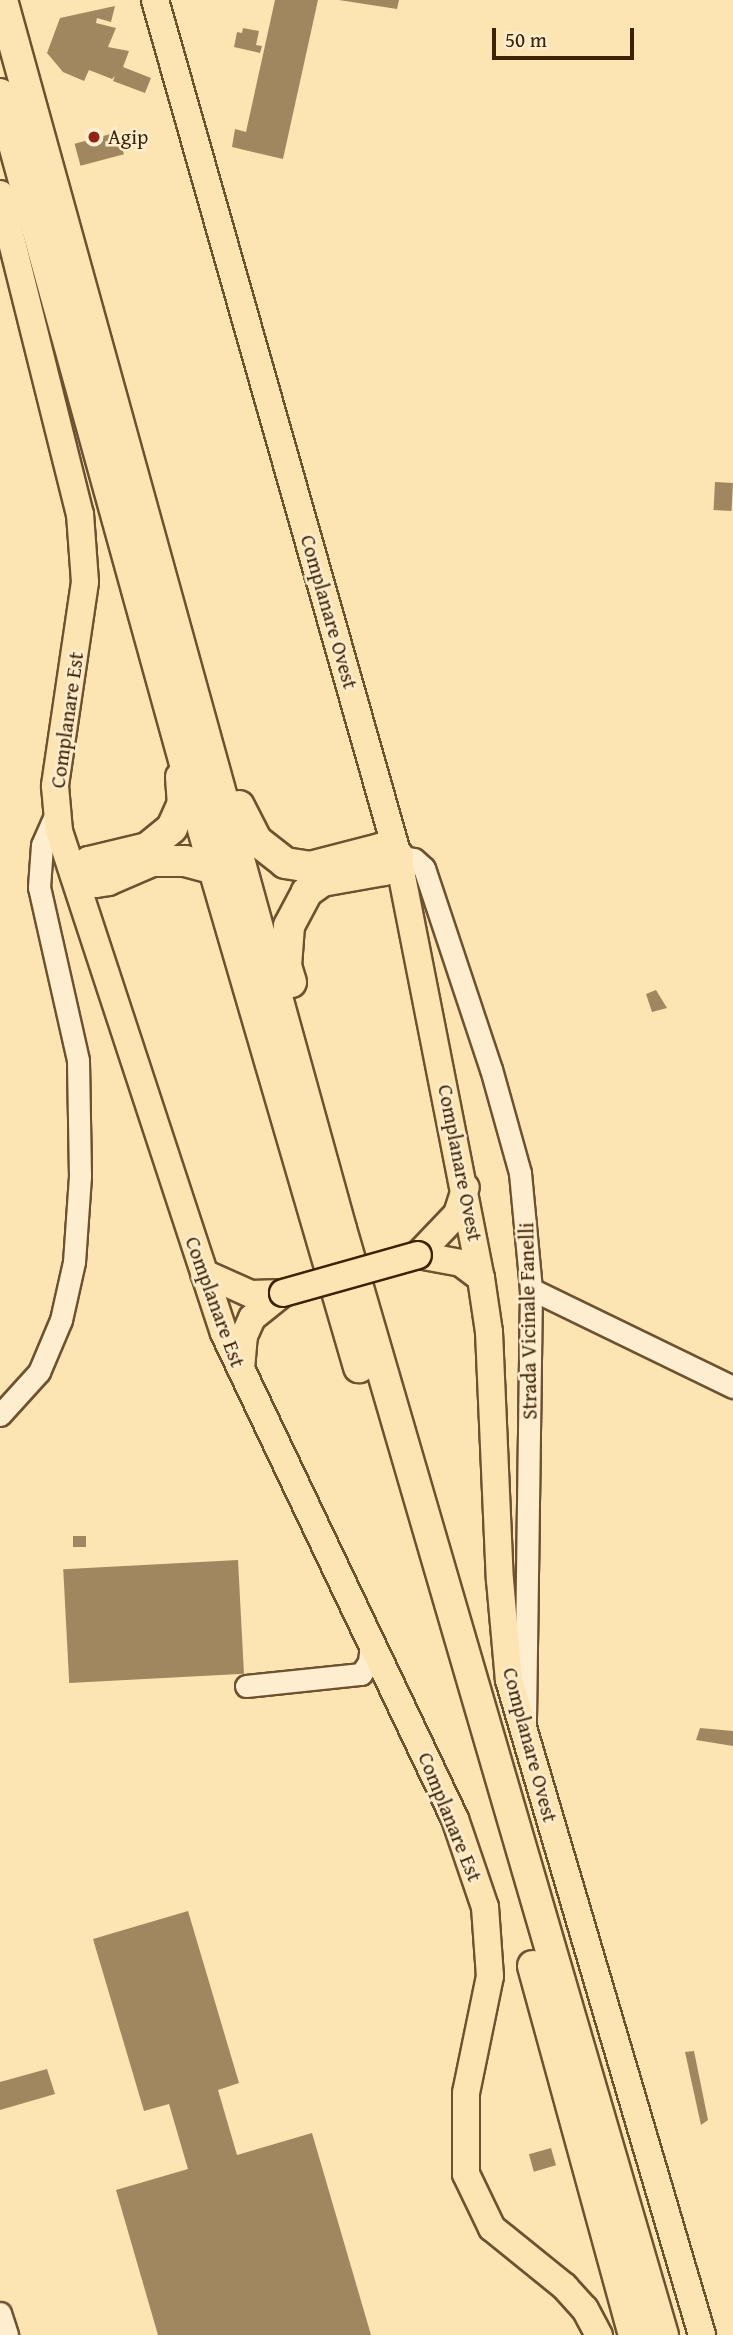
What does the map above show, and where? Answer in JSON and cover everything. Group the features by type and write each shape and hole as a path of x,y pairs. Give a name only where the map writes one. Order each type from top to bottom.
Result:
{"highway":[{"path":"2,0 213,752 341,1229 663,2335"},
{"path":"0,94 214,869 522,1924 634,2335"},
{"path":"179,738 183,803 172,828 147,848 89,862 76,875 96,881 107,880 152,861 185,861 214,869"},
{"path":"213,752 256,840 285,863 310,867 380,849 398,856 384,870 321,881 307,892 296,907 286,945 286,966 328,1122 341,1229"}],"main road":[{"name":"Complanare Ovest","path":"155,0 398,856 467,1185 489,1332 500,1580 509,1680 702,2335"},
{"name":"Complanare Est","path":"0,194 80,514 85,582 54,786 59,831 76,875 127,1049 241,1374 455,1819 485,1907 490,1976 466,2093 466,2174 492,2228 564,2286 585,2309 599,2335"},
{"path":"204,1273 251,1294 283,1293 418,1255 442,1235 457,1214 467,1185"},
{"path":"418,1255 461,1263 481,1278"},
{"path":"241,1374 244,1336 252,1318 283,1293"}],"street":[{"path":"0,1415 39,1373 61,1320 74,1262 80,1176 78,1060 39,887 42,845 57,812"},
{"name":"Strada Vicinale Fanelli","path":"398,856 414,859 424,868 491,1069 520,1173 531,1289 524,1733"},
{"path":"531,1289 733,1387"},
{"path":"246,1686 361,1674 369,1662 371,1643"},
{"path":"0,2313 7,2335"}],"building":[{"path":"275,0 318,0 283,159 232,147 235,129 246,132"},
{"path":"339,0 399,0 397,9"},
{"path":"115,6 111,22 97,18 96,23 116,28 108,47 129,51 123,67 151,78 145,93 113,81 115,76 112,79 89,70 84,81 63,72 47,53 60,18"},
{"path":"243,28 259,31 256,45 262,46 260,53 234,47 237,32 242,33"},
{"path":"118,132 124,154 80,166 75,144"},
{"path":"715,482 733,483 732,511 714,510"},
{"path":"656,990 667,1008 652,1012 646,994"},
{"path":"73,1536 86,1536 86,1547 73,1547"},
{"path":"238,1560 244,1674 69,1683 63,1569"},
{"path":"700,1728 733,1731 733,1746 696,1740"},
{"path":"188,1911 239,2083 218,2090 237,2155 312,2133 371,2335 158,2335 116,2190 188,2169 169,2104 144,2111 93,1939"},
{"path":"694,2051 708,2120 701,2125 685,2052"},
{"path":"47,2069 55,2094 0,2110 0,2082"},
{"path":"551,2148 556,2165 534,2172 529,2154"}],"place":[{"name":"Agip","path":"94,137"}]}
